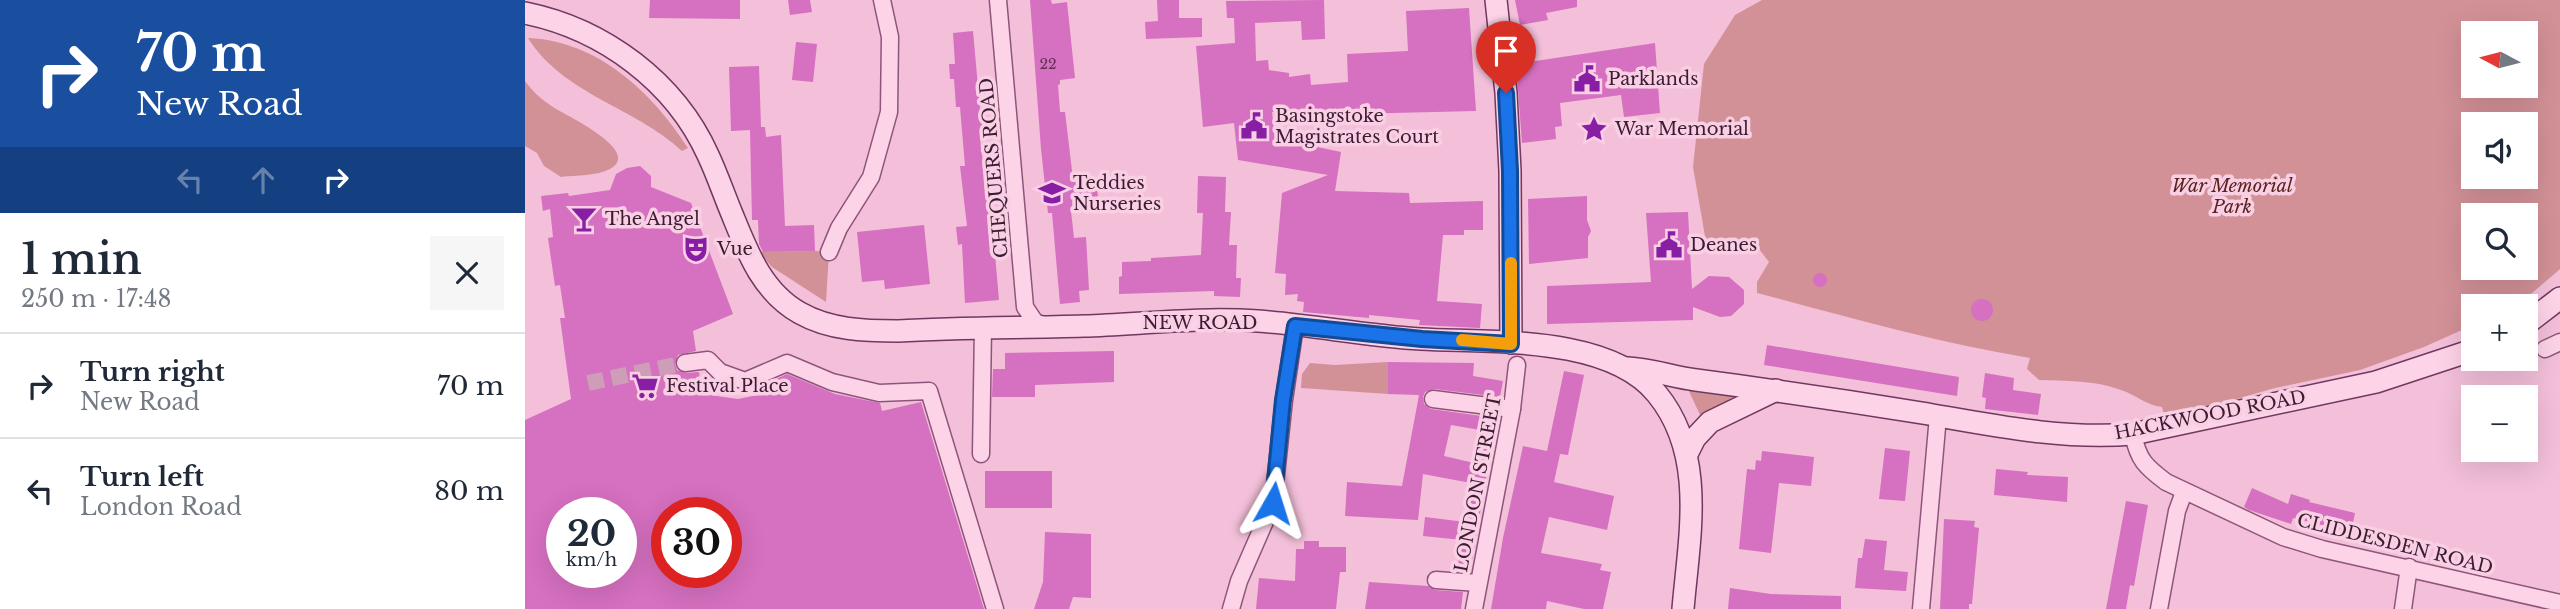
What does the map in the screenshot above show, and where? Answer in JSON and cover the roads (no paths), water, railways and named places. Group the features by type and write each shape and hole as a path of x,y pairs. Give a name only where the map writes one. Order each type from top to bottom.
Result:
{"street":[{"path":"829,253 839,228 871,177 889,112 890,37 882,0"},
{"name":"CHEQUERS ROAD","path":"998,0 1025,307 1035,322 1043,326"},
{"path":"1496,0 1506,93 1510,171 1511,344"},
{"name":"NEW ROAD","path":"533,10 631,58 671,97 708,155 748,254 764,280 800,314 834,326 873,331 1196,320 1259,321 1422,339 1571,350 1609,361 1638,378 1658,396 1687,454 1692,490 1683,609"},
{"path":"2538,315 2560,298"},
{"path":"1231,609 1273,503 1283,400 1295,326"},
{"path":"981,454 983,327"},
{"name":"HACKWOOD ROAD","path":"1622,368 1777,389 2065,435 2133,434 2375,382 2461,354"},
{"path":"685,363 708,360 720,372 745,381 787,363 832,382 879,393 929,391 995,609"},
{"name":"LONDON STREET","path":"1473,609 1512,409 1517,365"},
{"path":"1687,454 1695,439 1710,422 1777,389"},
{"path":"1433,399 1512,409"},
{"path":"1921,609 1938,416"},
{"name":"CLIDDESDEN ROAD","path":"2133,434 2137,455 2150,470 2184,492 2283,537 2322,549 2560,603"},
{"path":"2159,609 2177,511 2184,492"},
{"path":"2403,609 2409,567"},
{"path":"1436,580 1478,583"}],"tunnel":[{"path":"588,383 685,363"}],"place":[{"name":"Parklands","path":"1587,79"},
{"name":"Basingstoke Magistrates Court","path":"1254,126"},
{"name":"War Memorial","path":"1594,129"},
{"name":"Teddies Nurseries","path":"1052,193"},
{"name":"The Angel","path":"584,219"},
{"name":"Deanes","path":"1669,245"},
{"name":"Vue","path":"696,249"},
{"name":"Festival Place","path":"645,386"}],"park label":[{"name":"War Memorial Park","path":"2232,196"}]}
